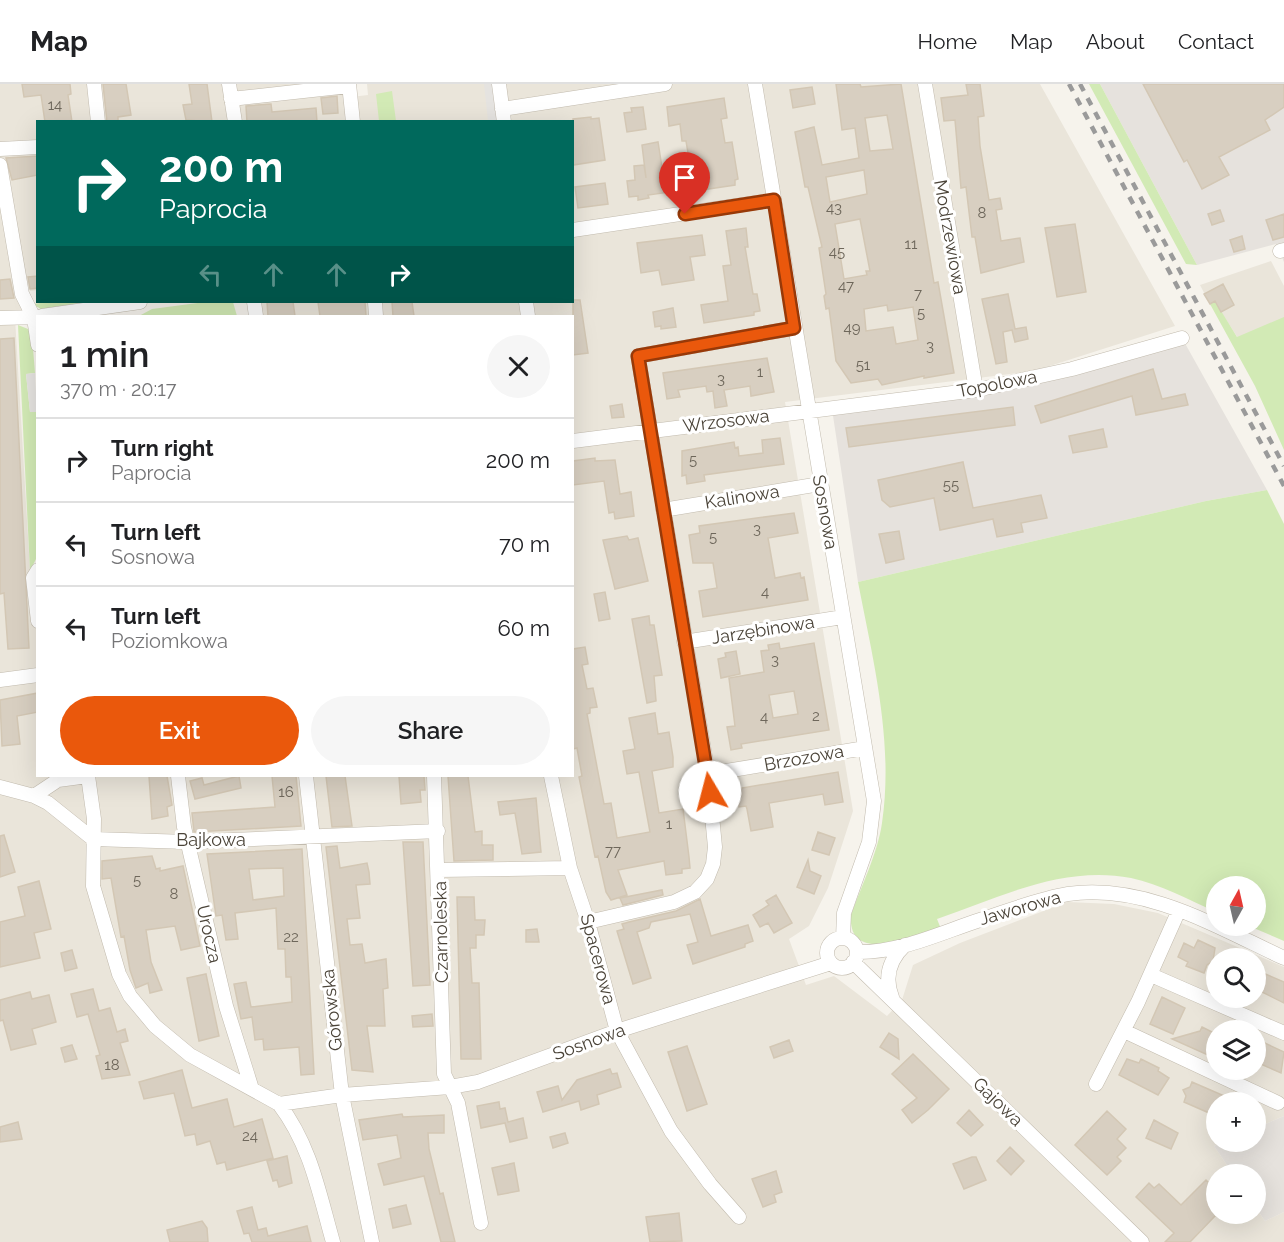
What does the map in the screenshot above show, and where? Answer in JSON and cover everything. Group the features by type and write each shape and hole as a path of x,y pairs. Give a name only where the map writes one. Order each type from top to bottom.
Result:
{"street":[{"path":"94,84 98,120"},
{"path":"229,84 235,120"},
{"path":"499,84 503,115 665,84"},
{"name":"Sosnowa","path":"755,84 874,801 870,842 844,913 843,938"},
{"name":"Modrzewiowa","path":"925,84 976,390"},
{"path":"231,99 349,85 353,120"},
{"path":"0,149 36,147"},
{"path":"0,165 22,294 37,315"},
{"path":"574,231 774,200"},
{"path":"52,315 133,303"},
{"path":"0,318 36,317"},
{"path":"588,922 674,902 695,892 707,879 713,864 715,847 708,774 684,642 638,356 794,328"},
{"name":"Topolowa","path":"808,411 976,390 1072,369 1182,338"},
{"name":"Wrzosowa","path":"574,441 808,411"},
{"name":"Kalinowa","path":"663,510 820,484"},
{"path":"36,573 33,578 36,604"},
{"name":"Jarzębinowa","path":"684,642 843,617"},
{"path":"0,680 36,675"},
{"name":"Brzozowa","path":"708,774 865,747"},
{"path":"34,796 58,780 80,777"},
{"path":"88,777 94,819 93,886 118,974 130,996 155,1026 190,1055 279,1104 301,1138 312,1164 333,1242"},
{"name":"Urocza","path":"178,777 188,843 226,1006 252,1089"},
{"name":"Górowska","path":"306,777 342,1095 372,1242"},
{"name":"Czarnoleska","path":"434,777 438,831 444,1074 458,1103 481,1223"},
{"name":"Spacerowa","path":"551,777 570,868 588,922 617,1031 671,1131 710,1184 739,1217"},
{"path":"0,787 34,796 48,803 93,839"},
{"name":"Bajkowa","path":"93,839 188,843 438,831"},
{"path":"439,870 570,868"},
{"name":"Jaworowa","path":"855,957 906,945 1024,905 1069,894 1120,895 1179,910 1284,958"},
{"path":"1096,1084 1124,1032 1179,910"},
{"path":"843,938 851,940 855,957 844,968 831,963 827,957 827,947 833,940 843,938"},
{"path":"899,1006 891,997 888,973 891,961 906,945"},
{"name":"Gajowa","path":"855,957 899,1006 1142,1242"},
{"name":"Sosnowa","path":"279,1104 342,1095 450,1087 478,1082 617,1031 831,963"},
{"path":"1150,975 1284,1034"},
{"path":"1124,1032 1278,1103"}],"shaded area":[{"path":"0,84 349,84 351,97 368,95 367,84 1040,84 1175,326 1034,371 785,402 853,811 828,888 809,926 789,939 806,985 834,976 887,1016 902,1000 913,965 960,943 1067,902 1114,904 1158,913 1206,934 1206,936 1212,936 1240,948 1206,948 1206,1008 1266,1008 1266,959 1284,967 1284,1116 1266,1124 1266,1092 1206,1092 1206,1152 1218,1152 1226,1164 1206,1164 1206,1224 1266,1224 1266,1221 1284,1212 1284,1242 0,1242"},
{"path":"484,84 499,84 504,120 488,120"},
{"path":"1100,84 1284,84 1284,262 1276,244 1197,265"},
{"path":"1271,261 1284,286 1284,369 1263,377 1216,304 1211,306 1200,285"},
{"path":"1182,338 1267,490 1206,501 858,582 832,409 896,401"},
{"path":"35,373 36,412 30,412 26,374"},
{"path":"1284,1116 1284,1212 1266,1221 1266,1164 1226,1164 1218,1152 1266,1152 1266,1124"}],"green space":[{"path":"1089,84 1100,84 1197,265 1186,264"},
{"path":"392,91 396,120 379,120 376,94"},
{"path":"1215,301 1237,337 1284,317 1284,450 1255,386 1210,304"},
{"path":"40,303 79,303 41,309 32,304"},
{"path":"197,303 233,303 237,315 141,315 152,309"},
{"path":"18,325 28,329 32,336 35,373 26,374 30,412 36,412 36,559 30,571"},
{"path":"1267,490 1284,524 1284,941 1266,933 1266,876 1206,876 1206,907 1153,884 1106,875 1056,879 1032,885 937,919 941,929 900,941 871,944 860,940 853,931 851,915 880,834 885,793 885,762 880,701 858,582 1206,501"}],"building":[{"path":"22,84 70,84 71,94 68,95 72,120 45,120 41,95 24,97"},
{"path":"103,84 126,84 131,115 118,117 118,120 107,120"},
{"path":"189,84 207,84 212,120 186,120 183,105 192,104"},
{"path":"836,84 860,84 861,87 901,84 934,283 938,282 954,373 924,378 924,376 882,385 878,379 851,383 836,361 829,308 826,309 824,296 826,294 819,248 822,247 808,187 805,187 795,132 814,127 822,165 859,158 855,128 842,130","holes":["887,115 893,149 870,151 865,118","864,170 867,194 830,202 826,177","860,219 870,271 866,271 867,275 844,279 835,224","887,305 888,311 913,307 918,340 896,344 893,327 866,331 864,309"]},
{"path":"966,84 980,84 984,116 978,117 980,146 989,200 1000,198 1002,209 996,210 1001,241 1020,238 1024,262 981,273 975,237 972,237 966,187 961,188 955,120 944,121 941,98 968,95"},
{"path":"1143,84 1284,84 1284,107 1265,120 1270,130 1219,157 1229,175 1202,189 1187,160 1184,162"},
{"path":"812,87 815,104 793,108 790,90"},
{"path":"337,96 338,113 323,114 321,98"},
{"path":"724,98 727,118 721,119 725,143 732,142 738,179 735,180 735,185 676,194 676,191 648,195 649,198 638,200 638,196 629,197 627,181 635,180 634,166 644,165 646,178 642,145 658,142 663,174 691,170 686,141 682,141 680,124 669,126 667,107"},
{"path":"271,104 272,112 316,108 317,120 247,120 246,106"},
{"path":"643,107 646,129 627,132 624,113 632,112 631,108"},
{"path":"599,118 605,160 574,165 573,119"},
{"path":"36,156 36,175 12,180 6,158"},
{"path":"605,183 608,204 578,208 575,187"},
{"path":"1220,210 1224,221 1212,225 1208,214"},
{"path":"1284,214 1284,237 1273,240 1266,220"},
{"path":"1075,224 1086,292 1057,297 1045,228"},
{"path":"746,228 748,247 745,247 753,294 757,294 760,311 754,312 754,315 704,323 701,305 728,301 723,266 731,265 726,231"},
{"path":"702,235 705,255 690,257 694,280 662,285 659,270 641,273 637,243"},
{"path":"1242,236 1245,249 1234,252 1230,240"},
{"path":"36,276 36,288 30,289 28,277"},
{"path":"10,279 14,298 0,299 0,280"},
{"path":"1223,284 1234,305 1221,312 1215,301 1210,304 1204,294"},
{"path":"1008,294 1015,329 1026,327 1028,339 1015,342 1012,330 1003,332 1007,362 996,364 982,299"},
{"path":"574,300 580,300 588,353 574,355"},
{"path":"267,303 293,303 295,315 268,315"},
{"path":"318,303 365,303 366,315 320,315"},
{"path":"392,303 412,303 414,315 393,315"},
{"path":"673,308 676,327 661,329 661,326 655,327 653,312"},
{"path":"14,338 29,648 8,649 4,593 0,594 0,339"},
{"path":"767,358 774,392 751,396 750,386 724,390 727,406 715,408 713,391 707,392 706,386 678,390 680,397 667,399 663,373"},
{"path":"1153,369 1162,399 1185,394 1188,405 1136,415 1132,396 1041,423 1035,406"},
{"path":"622,404 624,417 612,418 610,406"},
{"path":"1013,407 1015,425 849,447 846,428"},
{"path":"1103,429 1107,447 1073,453 1069,436"},
{"path":"780,438 784,464 704,475 705,481 687,484 686,475 682,476 682,451 734,442 735,448 738,447 739,456 763,453 762,440"},
{"path":"595,458 595,461 615,460 620,494 631,492 634,516 615,519 614,512 609,513 604,481 574,485 574,461"},
{"path":"963,462 973,508 1041,495 1047,518 1021,523 1023,532 997,537 993,519 940,530 934,498 890,507 882,500 878,480"},
{"path":"794,513 798,533 768,538 775,578 800,573 801,578 804,577 808,600 703,617 699,591 717,588 713,563 693,563 689,535 700,533 699,526"},
{"path":"899,531 904,559 886,563 879,534"},
{"path":"627,536 629,540 638,538 648,581 615,589 603,540"},
{"path":"605,592 610,619 599,621 594,594"},
{"path":"649,616 650,625 654,625 662,675 654,676 656,701 647,703 632,619"},
{"path":"779,643 780,649 814,643 829,730 741,744 742,748 731,750 727,727 735,726 729,678 764,672 761,651 769,650 768,645","holes":["794,691 798,714 773,718 769,695"]},
{"path":"585,647 588,664 582,665 587,689 593,688 597,707 590,708 590,713 587,714 604,804 611,803 617,838 650,832 639,772 627,774 623,751 635,749 629,718 655,713 658,734 669,732 673,767 652,771 659,813 683,809 690,868 682,869 682,873 666,875 664,861 618,870 627,895 611,900 606,892 598,856 595,857 579,777 582,776 577,748 574,749 574,649"},
{"path":"736,651 740,674 721,678 718,659 726,657 725,653"},
{"path":"36,693 36,712 17,716 20,744 2,746 0,700"},
{"path":"838,772 843,802 825,805 823,794 769,803 773,827 751,831 746,806 739,807 736,789"},
{"path":"149,777 167,777 172,805 167,807 168,816 152,819"},
{"path":"239,777 241,788 195,799 190,781 202,778 204,785"},
{"path":"272,777 296,777 301,826 194,832 192,813 275,807"},
{"path":"326,777 345,777 352,826 332,827"},
{"path":"399,777 424,777 425,790 420,790 421,802 401,804"},
{"path":"448,777 468,777 475,832 482,831 482,845 493,845 493,860 454,861"},
{"path":"536,798 541,852 522,854 515,813 500,815 498,802"},
{"path":"818,832 835,838 829,855 812,850"},
{"path":"4,835 15,872 0,877 0,836"},
{"path":"403,842 423,842 430,985 413,986"},
{"path":"337,846 340,868 367,863 369,872 370,884 356,885 360,918 347,919 350,945 362,944 365,963 386,959 388,988 383,989 385,1026 367,1026 373,1072 352,1070 326,847"},
{"path":"302,849 314,1074 301,1075 299,1047 264,1050 263,1039 255,1040 252,1017 241,1019 234,984 246,982 251,1007 292,1002 291,977 286,977 285,949 278,949 276,908 235,913 238,939 226,940 222,915 216,916 207,854","holes":["283,868 284,896 253,900 249,869"]},
{"path":"152,856 156,869 160,868 160,871 183,866 200,946 181,950 175,926 146,930 151,962 162,990 150,993 148,983 136,988 124,936 121,937 111,878 102,879 102,861"},
{"path":"808,860 810,871 821,876 814,894 797,887"},
{"path":"39,881 51,929 34,933 40,958 0,967 0,922 25,916 18,887"},
{"path":"662,890 663,895 623,905 620,898"},
{"path":"776,895 792,923 774,933 768,923 760,927 753,915 769,905 766,901"},
{"path":"457,897 474,897 475,920 485,920 484,935 476,935 476,948 470,948 472,983 479,983 481,1059 461,1059"},
{"path":"700,899 711,936 748,925 753,941 745,944 745,947 693,964 687,945 698,942 690,914 651,922 649,928 637,932 651,978 633,984 617,931 624,929 622,924 676,911"},
{"path":"537,929 539,942 526,942 526,930"},
{"path":"1198,940 1215,948 1206,948 1204,973 1186,966 1188,962 1178,957 1184,943 1194,948"},
{"path":"72,950 77,968 65,971 61,953"},
{"path":"206,974 219,1036 199,1041 187,978"},
{"path":"1266,974 1284,982 1284,1003 1266,994"},
{"path":"93,989 99,1011 110,1008 117,1032 125,1029 128,1041 120,1043 130,1075 102,1079 96,1056 100,1055 88,1014 77,1017 71,994"},
{"path":"30,992 32,999 49,995 56,1022 32,1029 36,1044 11,1050 3,1020 0,1021 0,1000"},
{"path":"1162,997 1185,1008 1173,1034 1150,1024"},
{"path":"432,1014 433,1026 413,1027 412,1016"},
{"path":"1202,1027 1206,1029 1206,1054 1172,1039 1200,1031"},
{"path":"889,1033 898,1039 899,1059 880,1047"},
{"path":"789,1040 793,1051 774,1058 770,1047"},
{"path":"1266,1044 1284,1052 1281,1073 1266,1066"},
{"path":"72,1045 77,1059 65,1062 61,1048"},
{"path":"687,1046 707,1104 687,1111 668,1052"},
{"path":"913,1054 949,1089 912,1123 902,1110 917,1098 892,1074"},
{"path":"1127,1059 1139,1063 1141,1059 1159,1068 1158,1071 1169,1078 1158,1095 1119,1075"},
{"path":"610,1069 612,1074 617,1073 621,1087 597,1095 599,1104 581,1110 579,1101 543,1112 537,1092 558,1086 562,1100 577,1080"},
{"path":"182,1070 192,1108 227,1099 234,1127 262,1119 273,1158 227,1170 225,1162 217,1164 210,1141 197,1145 195,1134 185,1136 174,1093 144,1099 139,1082"},
{"path":"1192,1082 1215,1092 1206,1092 1206,1112 1184,1102 1186,1096 1183,1090 1190,1087"},
{"path":"499,1102 500,1109 505,1108 508,1122 523,1118 527,1138 510,1142 505,1123 481,1128 477,1106"},
{"path":"969,1110 983,1125 971,1136 957,1123"},
{"path":"1107,1111 1126,1129 1117,1139 1126,1148 1117,1157 1121,1161 1107,1175 1075,1145"},
{"path":"402,1114 403,1117 444,1115 444,1133 428,1133 429,1149 455,1242 441,1242 424,1176 384,1185 378,1164 401,1158 397,1135 363,1140 359,1120"},
{"path":"1154,1120 1178,1133 1171,1149 1146,1138"},
{"path":"18,1122 22,1139 0,1142 0,1127"},
{"path":"565,1133 568,1143 553,1148 550,1137"},
{"path":"1010,1147 1024,1161 1011,1175 997,1161"},
{"path":"287,1156 292,1183 279,1187 277,1180 273,1181 267,1161"},
{"path":"976,1157 986,1180 964,1189 953,1164"},
{"path":"514,1163 519,1191 498,1195 492,1168"},
{"path":"776,1171 782,1192 774,1195 776,1202 763,1207 752,1179"},
{"path":"1206,1180 1207,1224 1190,1242 1165,1242 1174,1233 1136,1197 1149,1183 1154,1188 1159,1184 1181,1205"},
{"path":"406,1205 411,1224 393,1228 389,1209"},
{"path":"252,1207 258,1230 266,1228 268,1236 307,1226 311,1242 252,1242 249,1233 244,1234 237,1211"},
{"path":"679,1213 682,1241 650,1242 646,1217"},
{"path":"202,1221 207,1228 208,1242 170,1242 167,1230"}],"railway":[{"path":"1069,84 1284,486"},
{"path":"1080,84 1284,466"}],"route":[{"path":"685,214 774,200 794,328 638,356 710,792"}]}
